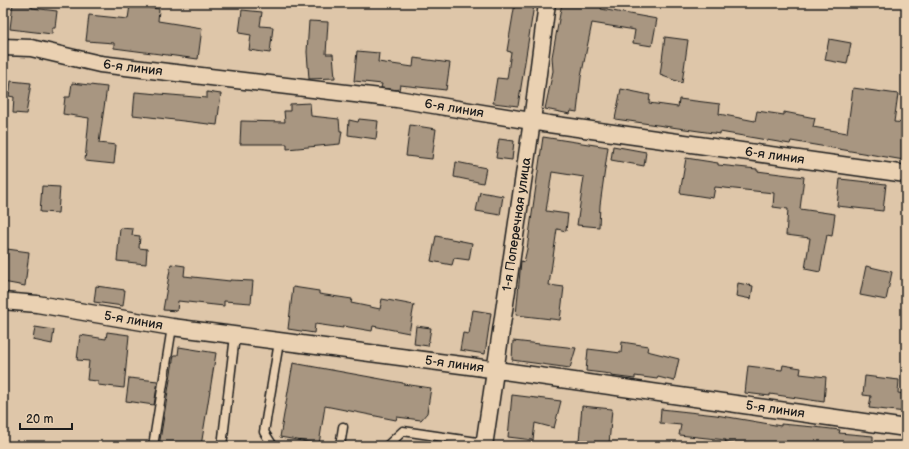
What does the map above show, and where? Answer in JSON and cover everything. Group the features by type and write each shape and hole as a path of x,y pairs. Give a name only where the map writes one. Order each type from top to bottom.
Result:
{"street":[{"name":"1-я Поперечная улица","path":"484,445 532,122 547,3"},
{"name":"6-я линия","path":"3,47 31,48 100,64 397,99 532,122 906,174"},
{"name":"5-я линия","path":"3,301 37,304 235,336 495,370 906,428"}],"lane":[{"path":"153,446 172,327"},
{"path":"222,446 235,336"},
{"path":"273,446 264,432 279,342"},
{"path":"340,446 343,427"},
{"path":"387,446 403,431 484,445"}],"building":[{"path":"13,3 32,3 32,8 57,11 55,28 52,28 52,34 10,29"},
{"path":"515,3 534,5 518,106 493,103 497,78 507,79 511,52 507,51"},
{"path":"562,3 590,3 602,5 601,9 657,19 652,46 633,43 635,30 592,23 581,77 577,112 571,111 570,114 545,109 553,71 552,57"},
{"path":"130,5 159,9 158,21 202,28 198,59 114,48 114,43 86,41 89,15 128,19"},
{"path":"242,10 262,12 260,26 273,27 270,53 249,50 251,35 239,33"},
{"path":"309,21 328,22 326,54 333,54 335,78 309,79 307,52"},
{"path":"665,37 688,40 682,83 660,75"},
{"path":"829,39 851,43 847,64 825,60"},
{"path":"357,51 379,53 378,62 413,67 414,58 450,63 446,90 400,85 399,90 381,88 382,84 354,81"},
{"path":"11,81 31,83 26,114 13,113 14,97 9,96"},
{"path":"72,83 107,87 99,143 116,145 114,164 85,161 89,118 63,114 65,97 70,97"},
{"path":"853,88 898,94 894,122 906,123 904,160 791,141 790,144 720,132 720,134 615,119 621,89 650,95 649,103 678,107 679,99 720,104 719,114 755,121 757,111 784,115 784,112 815,118 813,127 847,133"},
{"path":"135,92 207,98 207,92 221,94 217,125 133,115"},
{"path":"310,103 311,116 339,119 340,131 342,131 340,144 287,149 287,144 240,144 241,121 285,122 284,111 290,111 290,104"},
{"path":"359,119 378,121 376,139 348,135 349,120 358,122"},
{"path":"410,125 436,129 432,159 406,156"},
{"path":"543,137 608,147 600,205 599,227 577,225 584,177 552,172 546,211 568,214 566,231 557,229 549,285 564,287 560,320 516,315 521,261 524,262 527,249"},
{"path":"499,139 514,141 512,160 496,158"},
{"path":"613,146 646,152 644,166 611,160"},
{"path":"686,158 718,163 718,165 757,169 757,171 804,177 800,209 835,214 832,236 827,235 820,272 805,269 810,238 786,235 788,209 773,207 774,193 715,187 713,198 680,193"},
{"path":"456,162 486,168 483,183 454,177"},
{"path":"840,179 886,184 883,211 837,206"},
{"path":"42,186 60,187 58,213 40,212"},
{"path":"480,192 503,196 500,215 476,211"},
{"path":"120,228 133,229 132,235 140,236 139,248 147,249 146,264 117,261"},
{"path":"436,236 472,243 469,260 454,258 452,265 431,261"},
{"path":"7,249 29,252 25,286 3,282"},
{"path":"171,264 185,266 184,276 230,281 253,281 251,303 224,301 224,306 178,301 177,311 163,310"},
{"path":"866,266 892,272 886,300 860,295"},
{"path":"738,283 753,286 751,299 736,296"},
{"path":"96,286 125,290 123,306 94,302"},
{"path":"293,287 319,291 319,294 352,299 351,303 380,309 382,299 414,305 409,333 373,326 372,331 343,326 343,328 315,324 314,333 288,329"},
{"path":"473,310 491,313 485,354 460,350 463,333 469,334"},
{"path":"416,326 431,328 428,346 414,344"},
{"path":"35,327 54,330 52,344 33,340"},
{"path":"107,332 129,335 124,388 98,385 98,381 87,380 89,361 77,360 80,335 106,339"},
{"path":"513,341 576,348 570,368 512,360"},
{"path":"622,342 648,346 647,351 679,359 674,381 658,377 657,379 635,376 635,379 586,371 588,349 621,353"},
{"path":"179,347 216,353 201,446 159,446 174,355 178,355"},
{"path":"293,363 431,388 427,413 421,420 397,417 396,420 325,406 319,444 280,437"},
{"path":"783,365 801,368 800,374 826,377 824,402 770,394 770,396 745,393 748,366 782,370"},
{"path":"865,376 899,380 898,393 906,394 906,412 869,408 871,396 863,395"},
{"path":"129,378 158,381 154,405 126,401"},
{"path":"512,395 561,401 554,428 535,423 533,440 508,437"},
{"path":"582,406 612,409 609,444 579,441"},
{"path":"661,409 716,415 781,426 781,424 840,430 839,433 873,436 873,446 753,446 725,442 726,440 679,435 681,425 660,423"}]}
